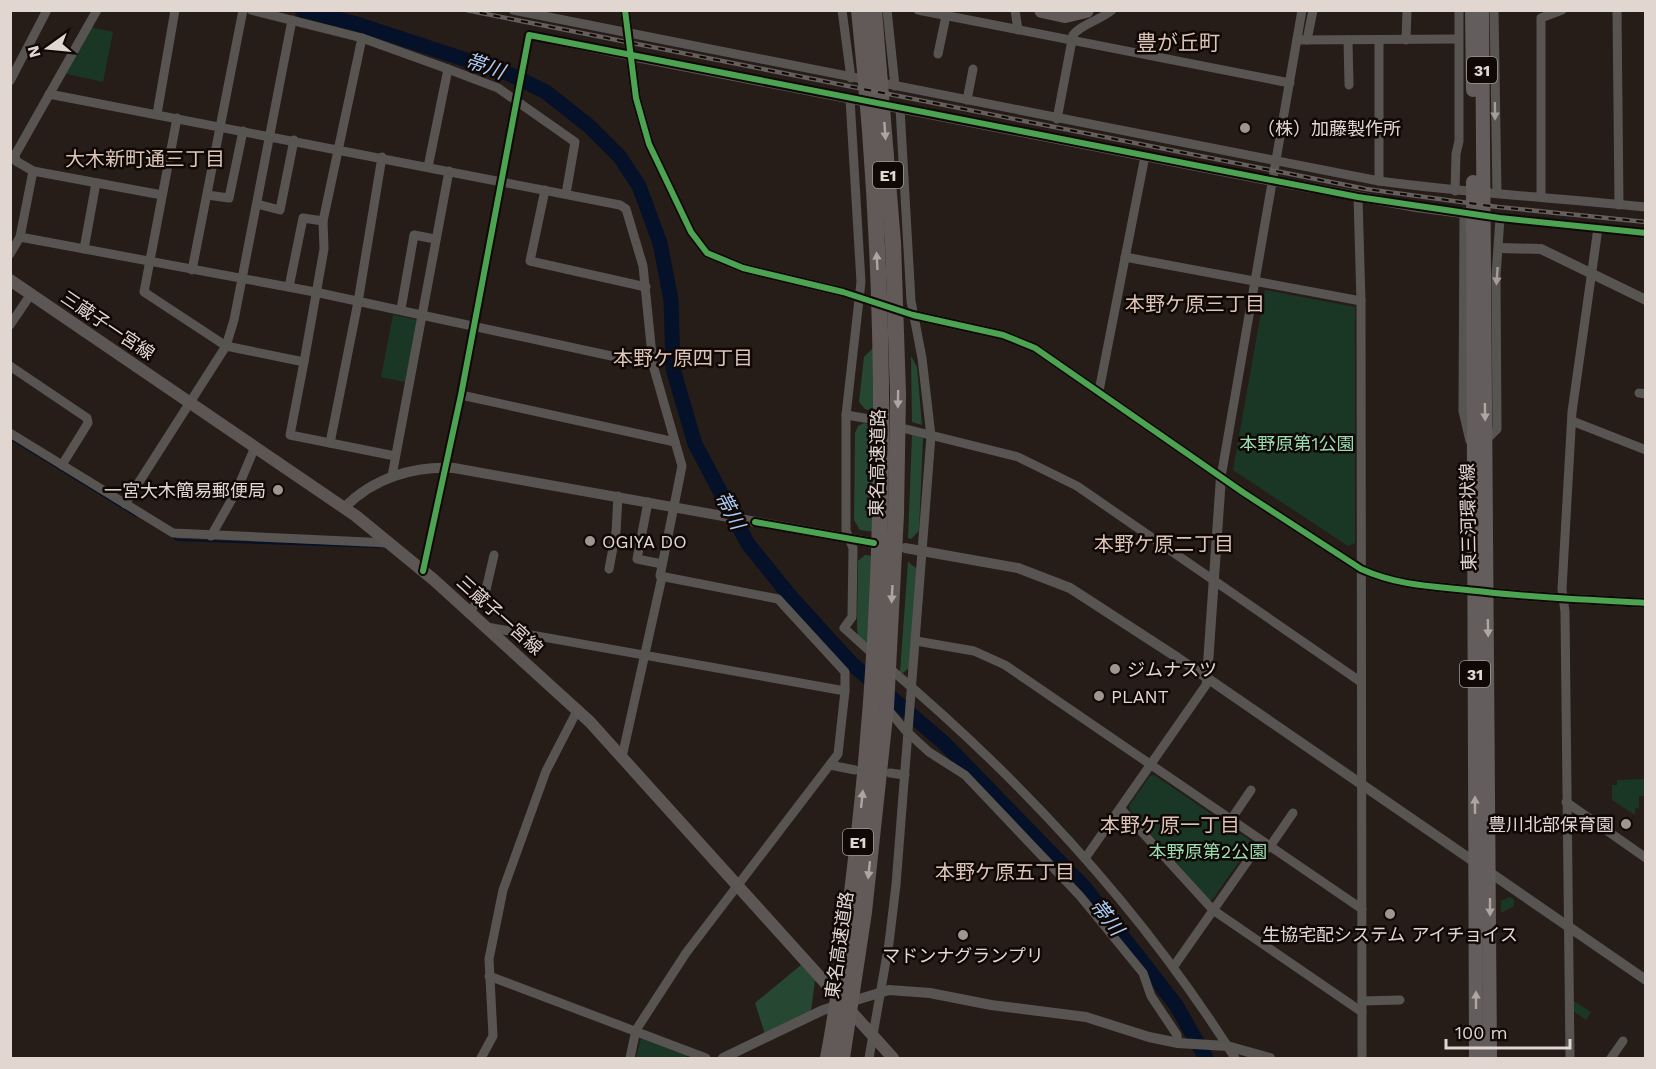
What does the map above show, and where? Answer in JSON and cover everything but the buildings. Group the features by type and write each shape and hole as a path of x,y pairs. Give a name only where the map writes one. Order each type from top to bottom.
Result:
{"highway":[{"name":"東名高速道路","path":"857,10 865,62 889,340 898,393 896,514 889,664 879,705"},
{"name":"東名高速道路","path":"842,1059 842,1015 846,984 866,901 879,705 875,653 893,243 874,10"},
{"path":"1041,10 1065,15 1086,10"},
{"name":"東名高速道路","path":"828,1059 842,1015"}],"main road":[{"name":"東三河環状線","path":"1472,10 1478,129"},
{"name":"東三河環状線","path":"1482,10 1478,129 1478,290 1474,458 1481,591 1490,871 1490,1059"},
{"name":"三蔵子一宮線","path":"10,280 344,508 423,571 578,710 738,885 842,1015 873,1035 893,1059"},
{"name":"東三河環状線","path":"1476,1059 1475,861 1485,441 1478,290"}],"street":[{"path":"10,81 47,10"},
{"path":"97,10 15,155 16,161 33,171 162,195"},
{"path":"157,114 175,10"},
{"path":"192,270 243,10"},
{"path":"250,10 362,39 516,96 575,142 566,194"},
{"path":"513,10 1379,181 1455,191 1646,207"},
{"path":"626,10 636,98 649,144 691,232 707,253 743,268 843,292 913,315 1003,335 1035,348 1221,477 1361,569 1396,583 1509,596 1646,603"},
{"path":"842,10 851,78"},
{"path":"887,10 895,86"},
{"path":"918,10 1290,83"},
{"path":"1015,10 1018,30"},
{"path":"1057,119 1072,40 1077,30 1097,21 1112,10"},
{"path":"1302,10 1302,40"},
{"path":"1086,857 1206,685 1221,477 1290,83 1313,10"},
{"path":"1406,40 1407,10"},
{"path":"1455,191 1456,154 1459,141 1459,10"},
{"path":"1494,10 1497,193"},
{"path":"1541,197 1541,18 1562,10"},
{"path":"1617,10 1618,205"},
{"path":"938,54 939,13"},
{"path":"125,504 226,346 242,279 292,20"},
{"path":"423,571 461,395 529,35 1273,182 1500,218 1646,233"},
{"path":"362,39 323,222 324,249 290,435 394,456"},
{"path":"1302,40 1458,39"},
{"path":"1348,40 1349,85"},
{"path":"1379,40 1379,181"},
{"path":"428,167 448,69"},
{"path":"967,100 973,69"},
{"path":"49,94 294,140 626,208 646,287 653,364 682,466 662,564 660,576 662,577 622,757"},
{"path":"850,99 861,282 846,415 846,531 853,548 852,617 844,628 984,752 1086,857 1174,966 1222,1045 1235,1059"},
{"path":"869,1059 896,885 913,691 931,436 922,358 913,315 900,108"},
{"path":"177,118 144,292 226,346 304,362"},
{"path":"207,195 229,198 243,131"},
{"path":"257,204 280,210 294,140"},
{"path":"1099,391 1145,156"},
{"path":"330,443 358,302 382,158"},
{"path":"10,254 20,237 33,171"},
{"path":"392,476 449,171"},
{"path":"84,249 96,183"},
{"path":"545,190 530,261 646,287"},
{"path":"1358,197 1361,301 1362,1059"},
{"path":"1464,212 1463,411 1474,458"},
{"path":"289,287 303,218 323,222"},
{"path":"1485,441 1497,429 1496,276 1500,218"},
{"path":"1572,1057 1562,589 1572,421 1598,228"},
{"path":"401,309 414,236 435,239"},
{"path":"20,237 401,309 653,364"},
{"path":"1499,248 1541,249 1646,300"},
{"path":"1125,257 1361,301"},
{"path":"10,325 32,294"},
{"path":"10,366 87,418 88,423 62,465"},
{"path":"461,395 675,442"},
{"path":"846,415 870,419"},
{"path":"1572,421 1646,450"},
{"path":"906,429 1018,457 1048,469 1077,486 1361,682"},
{"path":"10,434 173,533 389,543"},
{"path":"211,536 237,492 255,447"},
{"path":"344,508 353,498 392,476 420,469 446,467 874,543"},
{"path":"609,569 616,532 618,496"},
{"path":"648,502 637,559 662,564"},
{"path":"905,548 1018,568 1052,580 1112,614 1646,980"},
{"path":"468,613 485,594 494,555"},
{"path":"630,1059 636,1030 686,953 838,754 845,691 845,672 778,599 662,577"},
{"path":"484,627 845,691"},
{"path":"916,641 974,651 993,658 1269,848 1362,909"},
{"path":"879,705 929,752 965,775 1080,896 1143,973 1151,996 1183,1043"},
{"path":"481,1059 493,1036 489,958 503,890 546,771 578,710"},
{"path":"830,765 855,770"},
{"path":"890,773 905,775"},
{"path":"1230,821 1251,790"},
{"path":"1566,802 1646,858"},
{"path":"1121,809 1213,910 1362,1012"},
{"path":"1269,848 1293,813"},
{"path":"1174,966 1261,842"},
{"path":"489,976 636,1030 706,1059"},
{"path":"723,1059 823,1010 842,1015 880,991 930,993 1000,1006 1086,1017 1149,1037 1183,1043 1222,1045 1270,1059"},
{"path":"1362,1000 1400,1000"},
{"path":"1611,1059 1623,1041"}],"green space":[{"path":"90,27 113,32 103,82 63,73"},
{"name":"本野原第1公園","path":"1265,290 1355,307 1355,543 1348,546 1233,470"},
{"path":"393,315 418,320 405,382 381,377"},
{"path":"877,344 878,413 865,409 859,402 864,357"},
{"path":"911,356 917,367 922,425 912,422"},
{"path":"864,423 877,426 875,532 860,530 854,520 855,433 858,426"},
{"path":"912,435 923,438 919,531 911,539 908,538"},
{"path":"865,555 873,556 869,646 858,636 857,628 858,561"},
{"path":"908,562 917,569 910,667 903,673 900,672"},
{"name":"本野原第2公園","path":"1154,775 1251,841 1212,900 1209,900 1130,810 1129,806 1150,776"},
{"path":"1645,779 1645,796 1639,796 1639,808 1635,809 1635,815 1612,800 1612,785 1617,785 1617,780"},
{"path":"1510,897 1514,900 1514,906 1501,913 1501,901"},
{"path":"801,965 815,980 811,1011 765,1034 755,1003"},
{"path":"1572,1000 1591,1012 1586,1020 1573,1011"},
{"path":"641,1038 687,1055 686,1058 636,1058"}],"waterway":[{"name":"帯川","path":"302,10 357,24 509,74 546,92 589,126 620,157 639,186 660,243 671,300 673,369 695,444 748,544 791,597 852,664 944,743 1085,888 1176,1005 1206,1058"},
{"path":"10,441 14,441 136,516"},
{"path":"173,537 177,540 380,547"}],"railway":[{"path":"466,10 1366,189 1498,207 1646,222"}],"cycle path":[{"path":"625,10 636,98 649,144 691,232 707,253 743,268 843,292 913,315 1003,335 1035,348 1244,493 1361,569 1377,575 1407,583 1438,587 1526,596 1646,603"},
{"path":"423,571 461,395 529,35 1358,197 1500,218 1646,233"},
{"path":"755,522 874,543"}],"place":[{"name":"（株）加藤製作所","path":"1245,128"},
{"name":"一宮大木簡易郵便局","path":"278,490"},
{"name":"OGIYA DO","path":"590,541"},
{"name":"ジムナスツ","path":"1115,669"},
{"name":"PLANT","path":"1099,696"},
{"name":"豊川北部保育園","path":"1626,824"},
{"name":"生協宅配システム アイチョイス","path":"1390,914"},
{"name":"マドンナグランプリ","path":"963,935"}],"district":[{"name":"豊が丘町","path":"1178,42"},
{"name":"大木新町通三丁目","path":"145,159"},
{"name":"本野ケ原三丁目","path":"1195,304"},
{"name":"本野ケ原四丁目","path":"683,358"},
{"name":"本野ケ原二丁目","path":"1164,544"},
{"name":"本野ケ原一丁目","path":"1170,825"},
{"name":"本野ケ原五丁目","path":"1005,872"}]}
